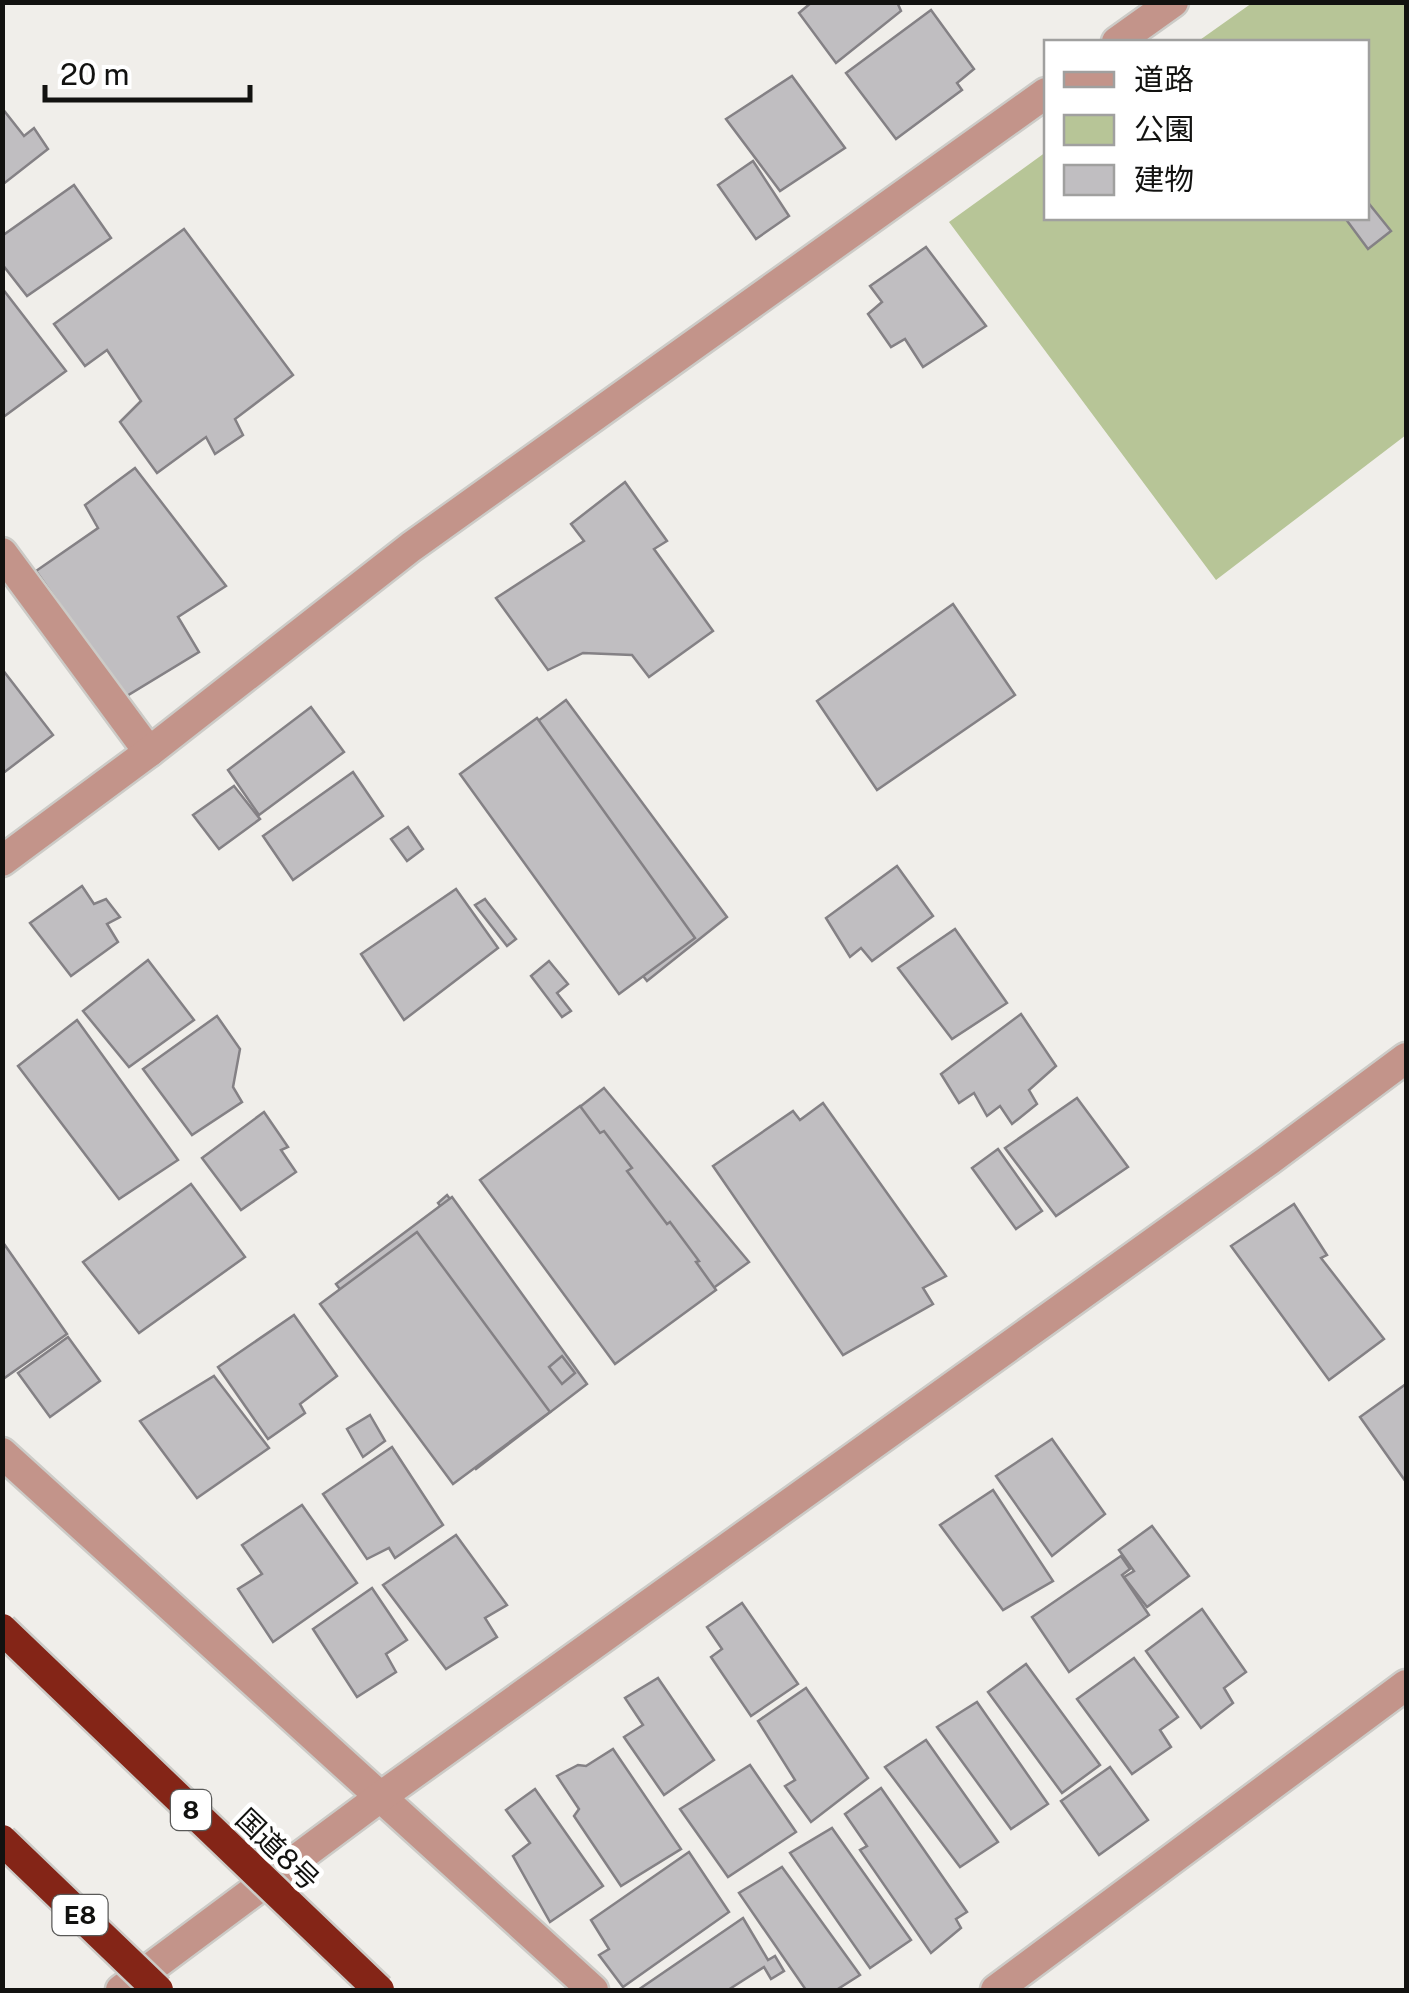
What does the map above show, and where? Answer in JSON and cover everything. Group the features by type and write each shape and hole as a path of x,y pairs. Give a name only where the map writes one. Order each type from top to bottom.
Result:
{"highway":[{"name":"国道8号","path":"2,1629 379,1990"},
{"name":"E8","path":"2,1840 158,1990"}],"street":[{"path":"1120,40 1172,2"},
{"path":"2,861 411,548 1044,94"},
{"path":"2,552 149,752"},
{"path":"121,1990 379,1798 1406,1058"},
{"path":"2,1453 593,1990"},
{"path":"996,1990 1406,1685"}],"green space":[{"path":"1252,3 1406,3 1406,435 1216,580 949,222 1044,153 1044,220 1369,220 1369,40 1200,40"}],"building":[{"path":"812,2 897,2 901,11 836,63 799,13"},
{"path":"931,10 974,69 957,83 962,90 896,139 846,73"},
{"path":"792,76 845,148 780,191 726,119"},
{"path":"2,108 24,136 34,128 48,149 2,185"},
{"path":"753,161 789,216 756,239 718,185"},
{"path":"74,185 111,238 27,296 2,264 2,236"},
{"path":"1369,204 1391,231 1368,249 1346,220 1369,220"},
{"path":"184,229 293,375 235,419 243,435 215,454 206,437 157,473 120,422 141,401 107,350 85,366 54,324"},
{"path":"926,247 986,326 923,367 905,339 891,347 868,314 882,302 870,286"},
{"path":"2,288 66,371 2,418"},
{"path":"135,468 226,586 178,617 199,652 125,697 36,571 98,528 85,505"},
{"path":"625,482 667,541 654,549 713,631 649,677 632,655 583,653 548,670 496,598 584,541 571,524"},
{"path":"953,604 1015,695 877,790 817,701"},
{"path":"2,669 53,735 2,774"},
{"path":"566,700 727,917 647,981 478,766"},
{"path":"311,707 344,752 259,815 228,770"},
{"path":"537,718 695,938 619,994 460,774"},
{"path":"353,772 383,816 293,880 263,836"},
{"path":"234,786 260,819 219,849 193,815"},
{"path":"408,827 423,849 407,861 391,839"},
{"path":"897,866 933,916 872,961 861,948 850,957 826,918"},
{"path":"82,886 94,904 106,899 120,917 107,924 118,942 71,976 30,923"},
{"path":"456,889 498,948 404,1020 361,954"},
{"path":"485,899 516,939 507,946 475,905"},
{"path":"955,929 1007,1003 952,1039 898,968"},
{"path":"148,960 194,1020 129,1067 83,1011"},
{"path":"549,961 568,984 557,993 571,1011 562,1017 531,976"},
{"path":"1021,1014 1056,1066 1029,1090 1037,1104 1012,1124 1000,1106 987,1116 974,1093 959,1103 941,1074"},
{"path":"217,1016 240,1049 233,1087 242,1102 192,1135 143,1069"},
{"path":"77,1020 178,1160 119,1199 18,1066"},
{"path":"604,1088 749,1262 641,1341 503,1167"},
{"path":"1077,1098 1128,1167 1056,1216 1005,1148"},
{"path":"823,1103 946,1276 923,1288 933,1304 843,1355 713,1166 793,1111 800,1120"},
{"path":"580,1106 632,1168 627,1171 667,1224 670,1222 716,1290 615,1364 480,1180"},
{"path":"264,1112 288,1147 281,1150 296,1172 241,1210 202,1158"},
{"path":"998,1149 1042,1211 1016,1229 972,1168"},
{"path":"191,1184 245,1257 139,1333 83,1262"},
{"path":"447,1195 486,1247 476,1254 438,1203"},
{"path":"452,1197 587,1384 476,1469 336,1284"},
{"path":"1294,1204 1327,1255 1321,1258 1384,1339 1329,1380 1231,1246"},
{"path":"417,1232 550,1412 453,1484 320,1304"},
{"path":"2,1241 67,1334 3,1379 2,1378"},
{"path":"294,1315 337,1376 300,1404 305,1413 268,1439 218,1367"},
{"path":"68,1337 100,1381 50,1417 18,1373"},
{"path":"562,1356 575,1373 562,1384 549,1367"},
{"path":"214,1376 269,1448 197,1498 140,1421"},
{"path":"1406,1384 1406,1482 1360,1417"},
{"path":"370,1415 385,1441 363,1457 347,1429"},
{"path":"1052,1439 1105,1514 1052,1556 996,1476"},
{"path":"392,1447 443,1525 395,1558 389,1548 367,1559 323,1494"},
{"path":"993,1490 1053,1581 1003,1610 940,1525"},
{"path":"302,1505 357,1583 273,1642 238,1589 262,1574 242,1545"},
{"path":"1152,1526 1189,1576 1147,1607 1124,1577 1134,1571 1119,1550"},
{"path":"456,1535 507,1605 485,1618 497,1637 446,1669 383,1585"},
{"path":"1121,1556 1130,1569 1122,1575 1149,1615 1069,1672 1032,1617"},
{"path":"372,1588 407,1640 386,1654 396,1672 357,1697 313,1629"},
{"path":"742,1603 798,1684 751,1716 711,1657 722,1649 707,1627"},
{"path":"1202,1609 1246,1672 1224,1688 1233,1703 1201,1728 1146,1651"},
{"path":"1134,1658 1178,1717 1160,1730 1171,1747 1132,1774 1077,1699"},
{"path":"1026,1664 1100,1765 1062,1793 988,1692"},
{"path":"658,1678 714,1760 664,1795 624,1737 643,1725 625,1698"},
{"path":"806,1688 868,1778 811,1822 785,1786 795,1780 758,1721"},
{"path":"977,1702 1048,1804 1011,1829 937,1727"},
{"path":"926,1740 998,1842 960,1867 885,1767"},
{"path":"613,1749 681,1849 621,1886 574,1816 579,1809 557,1776 578,1765 586,1766"},
{"path":"750,1765 796,1832 728,1877 680,1809"},
{"path":"1110,1767 1148,1820 1099,1855 1061,1801"},
{"path":"881,1788 967,1912 956,1919 961,1928 931,1953 860,1850 867,1846 845,1814"},
{"path":"535,1789 603,1886 550,1922 513,1856 530,1843 506,1810"},
{"path":"832,1828 911,1940 870,1968 790,1853"},
{"path":"689,1852 729,1912 623,1987 599,1955 609,1949 591,1920"},
{"path":"782,1867 860,1975 839,1990 806,1990 739,1893"},
{"path":"743,1918 768,1960 775,1956 784,1971 771,1979 764,1967 728,1990 638,1990"}]}
